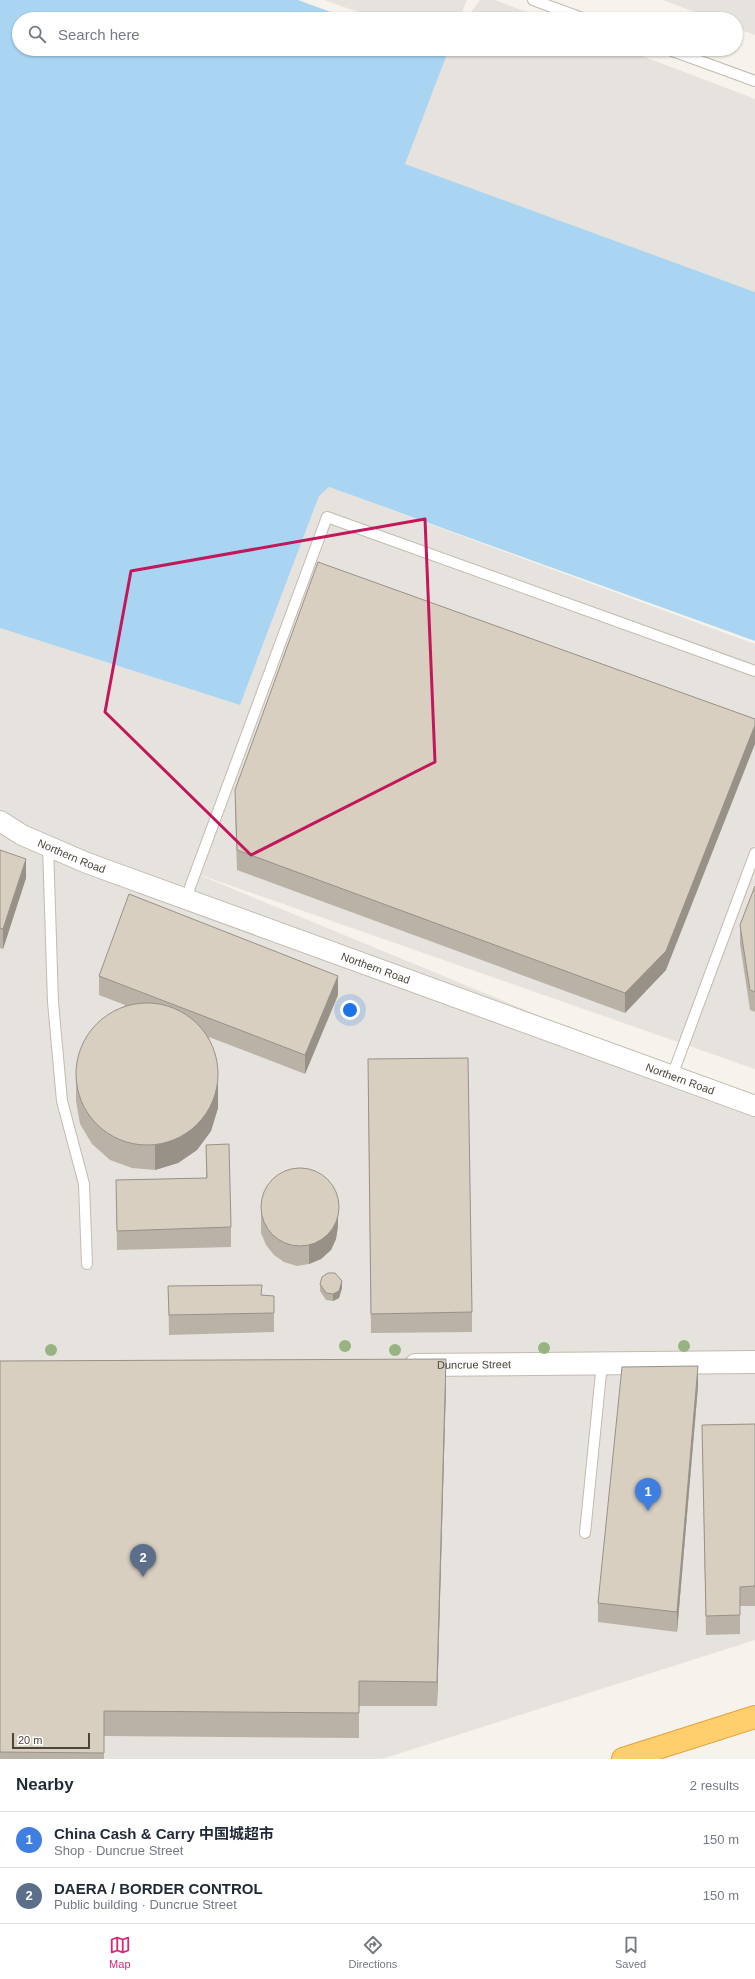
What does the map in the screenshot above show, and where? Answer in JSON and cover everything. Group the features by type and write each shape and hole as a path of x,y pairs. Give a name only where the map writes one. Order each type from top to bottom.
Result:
{"highway":[{"path":"623,1759 755,1718"}],"street":[{"name":"Northern Road","path":"0,821 22,835 87,863 755,1106"},
{"name":"Duncrue Street","path":"394,1365 755,1362"}],"lane":[{"path":"533,0 566,12"},
{"path":"686,56 755,81"},
{"path":"186,898 327,517 755,671"},
{"path":"48,846 55,1033 62,1102 84,1184 87,1264"},
{"path":"672,1076 755,853"},
{"path":"585,1532 602,1363"}],"highlighted area":[{"path":"425,519 435,762 251,855 105,712 131,571"}],"shaded area":[{"path":"324,0 467,0 462,12 358,12"},
{"path":"480,0 495,0 527,12 471,12"},
{"path":"663,0 755,0 755,35 743,31 743,12 695,12"},
{"path":"446,56 642,56 755,99 755,292 404,164"},
{"path":"329,487 755,644 755,1069 192,872 755,1105 755,1640 382,1759 0,1759 0,628 240,705 319,496"}],"water":[{"path":"0,0 298,0 331,12 12,12 12,56 446,56 405,164 755,292 755,641 329,487 319,496 240,705 0,628"}],"building":[{"path":"318,562 755,719 755,725 666,951 625,993 237,850 235,790"},
{"path":"0,850 26,859 3,929 0,928"},
{"path":"755,886 755,992 750,990 740,925"},
{"path":"129,894 338,976 305,1055 99,976"},
{"path":"140,1003 154,1003 181,1011 202,1029 213,1047 217,1060 217,1088 210,1108 192,1129 181,1137 168,1142 154,1145 140,1145 113,1137 92,1119 84,1108 79,1095 76,1081 76,1067 84,1040 102,1019 113,1011 126,1006"},
{"path":"468,1058 472,1312 371,1314 368,1059"},
{"path":"229,1144 231,1227 117,1231 116,1180 207,1178 206,1145"},
{"path":"300,1168 315,1171 327,1180 336,1192 339,1207 336,1222 327,1234 315,1243 300,1246 285,1243 273,1234 264,1222 261,1207 264,1192 273,1180 285,1171"},
{"path":"328,1273 335,1273 342,1281 339,1291 333,1294 326,1293 320,1284 322,1277"},
{"path":"262,1285 261,1295 274,1296 274,1313 169,1315 168,1286"},
{"path":"446,1359 437,1682 359,1681 359,1713 104,1711 104,1753 0,1752 0,1361"},
{"path":"698,1366 677,1612 598,1603 622,1367"},
{"path":"755,1424 755,1586 740,1587 740,1615 706,1616 702,1425"}],"place":[{"name":"China Cash & Carry 中国城超市","path":"648,1511"},
{"name":"DAERA / BORDER CONTROL","path":"143,1577"}]}
